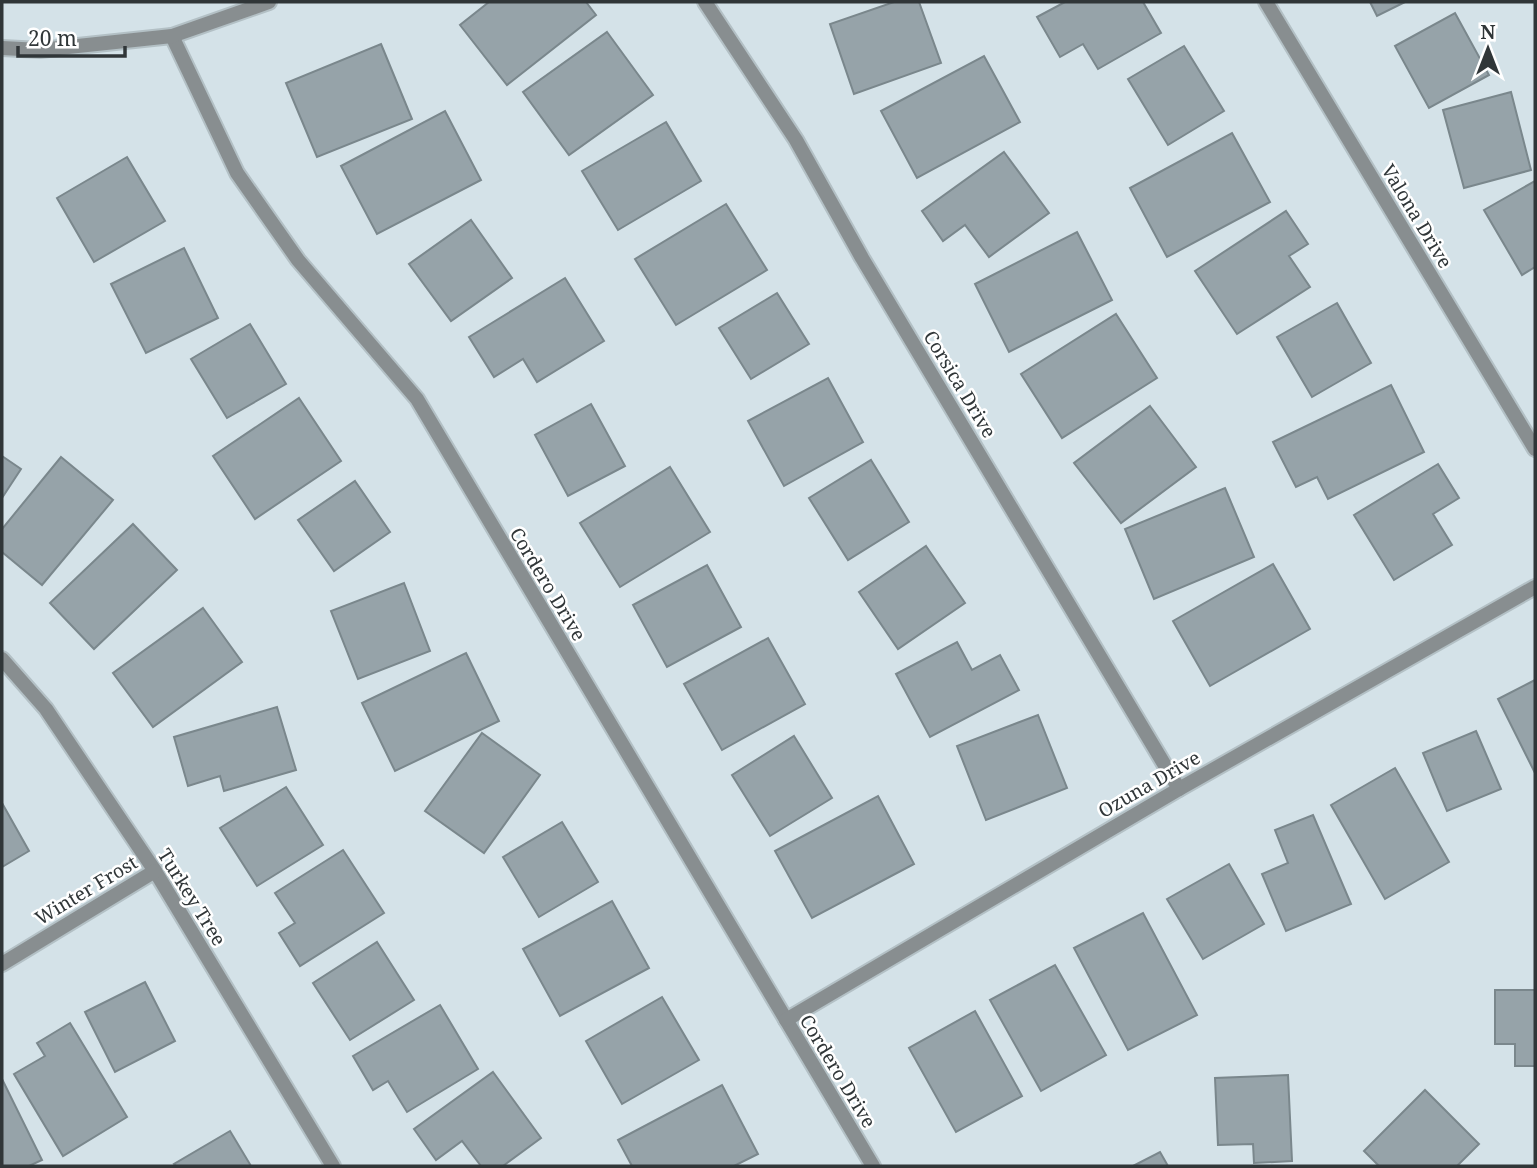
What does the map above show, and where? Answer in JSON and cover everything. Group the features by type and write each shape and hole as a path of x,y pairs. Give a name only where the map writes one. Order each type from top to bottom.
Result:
{"street":[{"path":"2,48 40,50 172,36 269,2"},
{"name":"Corsica Drive","path":"705,2 796,140 862,258 1179,789"},
{"name":"Valona Drive","path":"1266,2 1535,450"},
{"name":"Cordero Drive","path":"172,36 237,173 298,260 417,399 873,1166"},
{"name":"Ozuna Drive","path":"786,1020 1179,789 1535,587"},
{"name":"Turkey Tree","path":"2,659 46,709 155,872 333,1166"},
{"name":"Winter Frost","path":"2,964 155,872"}],"building":[{"path":"489,2 586,2 596,15 507,85 460,25"},
{"path":"894,2 919,2 941,63 854,94 830,24"},
{"path":"1065,2 1143,2 1161,33 1098,69 1083,44 1060,57 1037,17"},
{"path":"1370,2 1405,2 1377,16"},
{"path":"1455,13 1489,75 1429,108 1395,46"},
{"path":"607,32 653,95 569,155 523,92"},
{"path":"381,44 412,119 317,157 286,83"},
{"path":"1184,46 1224,111 1168,145 1128,79"},
{"path":"984,56 1020,122 917,178 881,111"},
{"path":"1511,92 1531,170 1464,188 1443,110"},
{"path":"445,111 481,180 377,234 341,166"},
{"path":"666,122 701,181 618,230 582,171"},
{"path":"1232,133 1270,202 1167,257 1130,188"},
{"path":"1004,152 1049,213 989,257 965,225 943,241 922,211"},
{"path":"127,157 165,221 94,262 57,198"},
{"path":"1535,181 1535,267 1522,275 1484,210"},
{"path":"726,204 767,270 676,325 635,259"},
{"path":"1286,211 1308,244 1289,256 1310,287 1237,334 1195,271"},
{"path":"471,220 512,278 451,321 409,264"},
{"path":"1077,232 1112,300 1009,352 975,284"},
{"path":"184,248 218,318 146,353 111,284"},
{"path":"565,278 604,341 537,382 523,359 494,377 469,337"},
{"path":"777,293 809,344 751,379 719,328"},
{"path":"1337,303 1371,363 1312,397 1277,337"},
{"path":"1116,314 1157,378 1062,438 1021,374"},
{"path":"250,324 286,384 227,418 191,359"},
{"path":"828,378 863,442 784,486 748,421"},
{"path":"1391,385 1424,452 1328,499 1317,477 1296,487 1273,442"},
{"path":"299,398 341,461 255,519 213,456"},
{"path":"591,404 625,466 568,496 535,435"},
{"path":"1150,406 1196,467 1121,523 1074,463"},
{"path":"2,456 21,469 2,498"},
{"path":"61,457 113,500 42,585 2,552 2,529"},
{"path":"871,460 909,522 848,560 809,498"},
{"path":"1438,464 1459,498 1433,514 1452,545 1394,580 1354,515"},
{"path":"670,467 710,532 620,587 580,523"},
{"path":"355,481 390,532 334,571 298,520"},
{"path":"1225,488 1254,557 1154,599 1125,529"},
{"path":"133,524 177,570 94,649 50,603"},
{"path":"926,546 965,603 898,649 859,592"},
{"path":"1273,564 1310,629 1210,686 1173,621"},
{"path":"707,565 741,627 667,667 633,605"},
{"path":"404,583 430,651 358,679 331,611"},
{"path":"203,608 242,662 153,727 113,673"},
{"path":"768,638 805,704 722,750 684,684"},
{"path":"957,642 972,670 1000,655 1019,690 930,737 896,674"},
{"path":"466,653 499,721 395,771 362,703"},
{"path":"1535,680 1535,773 1498,699"},
{"path":"277,707 296,770 224,791 220,776 188,786 174,737"},
{"path":"1038,715 1067,788 986,820 957,746"},
{"path":"1476,731 1501,789 1447,811 1423,753"},
{"path":"482,733 540,775 484,853 425,811"},
{"path":"794,736 832,798 770,836 732,775"},
{"path":"1395,768 1449,862 1385,899 1331,805"},
{"path":"286,787 323,845 257,886 220,828"},
{"path":"878,796 914,864 812,918 775,851"},
{"path":"2,803 29,851 2,867"},
{"path":"1313,815 1351,904 1286,931 1262,874 1288,863 1275,830"},
{"path":"562,822 598,882 539,917 503,857"},
{"path":"343,850 384,913 300,966 279,933 295,923 275,893"},
{"path":"1229,864 1264,924 1203,959 1167,899"},
{"path":"612,901 649,968 560,1016 523,949"},
{"path":"1143,913 1197,1015 1128,1050 1074,948"},
{"path":"377,942 414,1000 350,1040 313,983"},
{"path":"1055,965 1106,1055 1041,1091 990,1000"},
{"path":"145,982 175,1041 115,1072 85,1012"},
{"path":"1495,990 1535,990 1535,1066 1515,1066 1515,1044 1495,1044"},
{"path":"662,997 699,1060 622,1104 586,1041"},
{"path":"440,1005 478,1069 407,1112 388,1081 373,1090 353,1056"},
{"path":"975,1011 1022,1096 956,1132 909,1048"},
{"path":"70,1023 127,1117 63,1156 14,1074 45,1056 37,1043"},
{"path":"493,1072 541,1138 503,1166 481,1166 462,1141 436,1160 414,1129"},
{"path":"1288,1075 1292,1161 1254,1163 1253,1144 1218,1145 1215,1078"},
{"path":"2,1079 42,1160 29,1166 2,1166"},
{"path":"722,1085 758,1154 734,1166 632,1166 618,1140"},
{"path":"1425,1090 1479,1144 1457,1166 1379,1166 1364,1151"},
{"path":"230,1131 251,1166 174,1164"},
{"path":"1160,1152 1168,1166 1133,1166"}]}
